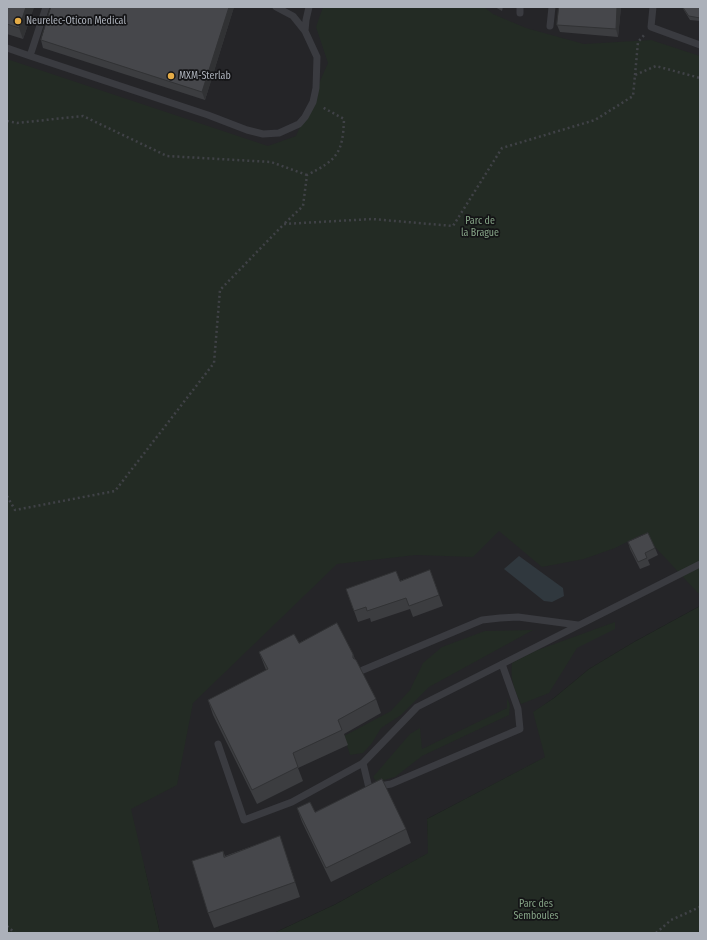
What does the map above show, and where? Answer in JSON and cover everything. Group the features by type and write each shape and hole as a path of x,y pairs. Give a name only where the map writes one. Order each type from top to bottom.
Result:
{"lane":[{"path":"30,56 46,7"},
{"path":"7,48 263,134 279,133 299,124 305,117 313,102 316,88 316,57 305,31 293,16 276,7"},
{"path":"305,31 309,7"},
{"path":"550,26 552,7"},
{"path":"653,7 651,27 700,45"},
{"path":"218,744 244,820 292,802 363,763 417,707 700,564"},
{"path":"363,670 482,620 518,617 578,625"},
{"path":"363,763 369,788 391,784 520,729 518,709 502,664"}],"path":[{"path":"284,224 372,219 453,226 502,148 595,120 633,96 638,42 651,27"},
{"path":"635,75 656,66 700,78"},
{"path":"7,121 17,123 83,116 167,156 271,162 307,174 333,160 343,140 344,119 313,102"},
{"path":"7,496 14,510 115,491 214,363 220,290 303,206 307,174"},
{"path":"656,933 671,920 700,907"},
{"path":"7,926 15,933"}],"shaded area":[{"path":"7,7 700,7 700,606 634,642 589,669 554,698 534,712 546,757 427,819 429,853 336,904 274,933 160,933 144,866 7,880"},
{"path":"519,556 563,588 564,596 552,602 544,601 504,569"}],"green space":[{"name":"Parc de la Brague","path":"323,7 484,7 493,14 526,28 584,44 651,40 700,56 700,593 698,593 643,534 615,548 584,559 542,567 499,531 473,557 416,555 337,564 193,703 177,785 131,809 160,933 7,933 7,59 268,146 296,136 328,63 316,27"},
{"name":"Parc des Semboules","path":"700,606 700,933 274,933 336,904 428,853 427,819 545,757 533,712 554,698 589,669 634,642"},
{"path":"615,622 615,629 577,648 549,693 521,704 513,684 512,663 535,651"},
{"path":"533,630 429,687 401,715 381,728 372,743 363,753 350,755 344,736 391,711 410,690 423,663 442,647 485,631"},
{"path":"507,698 510,705 509,715 422,756 395,777 377,782 373,777 410,734 420,728 422,749 507,708"}],"building":[{"path":"7,7 26,7 19,28 7,24"},
{"name":"MXM-Sterlab","path":"51,7 229,7 202,92 41,40"},
{"path":"559,7 617,7 616,29 557,25"},
{"path":"683,7 700,7 700,18 689,16"},
{"path":"648,533 655,548 645,553 647,558 638,562 628,542"},
{"path":"430,570 439,595 409,606 406,598 367,611 366,607 354,611 346,589 396,571 400,581"},
{"path":"337,623 353,654 353,658 356,660 376,699 338,720 342,730 293,753 298,767 252,790 208,700 268,669 259,652 294,634 299,643"},
{"path":"382,779 406,829 326,868 297,808 310,802 315,812"},
{"path":"280,836 295,882 208,913 192,861 223,851 224,857"}],"place":[{"name":"Neurelec-Oticon Medical","path":"18,21"},
{"name":"MXM-Sterlab","path":"171,76"}]}
